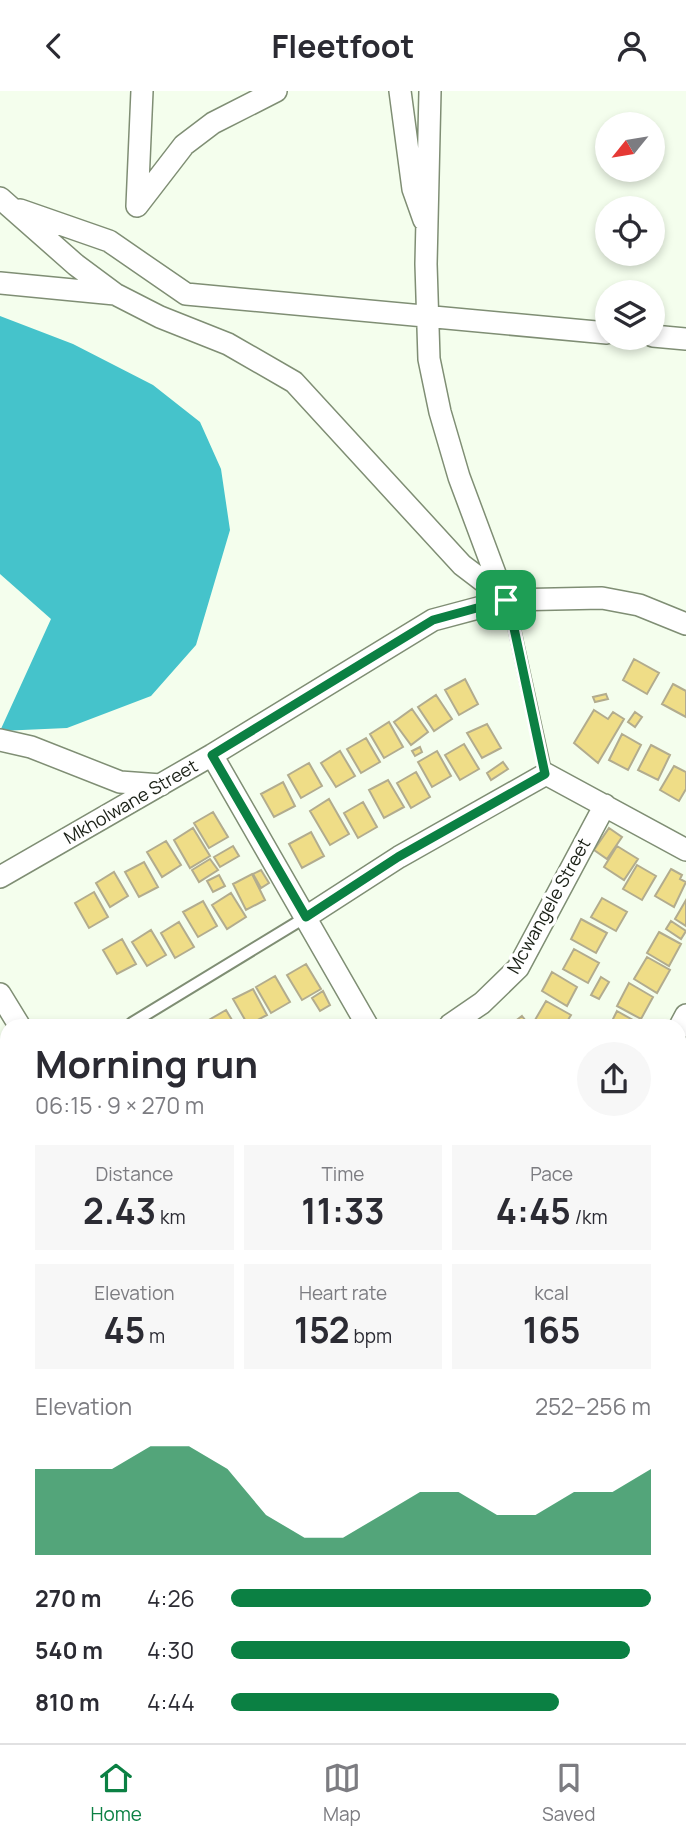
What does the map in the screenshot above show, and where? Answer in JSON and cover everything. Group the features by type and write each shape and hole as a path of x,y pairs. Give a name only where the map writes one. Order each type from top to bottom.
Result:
{"street":[{"path":"142,91 137,206 184,145 213,124 276,91"},
{"path":"400,91 413,189 427,229"},
{"path":"430,91 427,229 429,359 440,412 459,477 506,599"},
{"path":"5,203 76,265 115,294 160,317 228,344 294,382 462,565 506,599"},
{"path":"5,203 109,241 186,294 595,332"},
{"path":"0,283 115,294"},
{"path":"665,337 686,339"},
{"name":"Mkholwane Street","path":"0,877 212,755 433,620 506,599 602,599 639,605 686,624"},
{"path":"0,740 31,747 120,782 161,785"},
{"path":"212,755 364,1019"},
{"path":"306,917 398,857 545,774 686,850"},
{"name":"Mcwangele Street","path":"458,1019 501,986 518,968 605,806"},
{"path":"0,995 15,1019"}],"lane":[{"path":"506,599 545,774"},
{"path":"139,1019 306,917"}],"water":[{"path":"0,316 73,344 153,385 200,422 221,469 230,530 196,645 151,696 67,728 0,731 51,619 0,574"}],"building":[{"path":"634,659 659,673 647,694 623,680"},
{"path":"465,679 478,704 459,715 445,690"},
{"path":"673,684 686,691 686,717 662,704"},
{"path":"606,694 608,699 595,702 593,697"},
{"path":"436,695 452,719 434,731 418,707"},
{"path":"412,709 428,732 411,745 394,722"},
{"path":"594,710 608,719 613,712 624,719 598,763 574,743"},
{"path":"635,712 642,717 635,727 628,722"},
{"path":"389,722 403,747 384,758 370,734"},
{"path":"487,724 501,748 482,758 467,733"},
{"path":"622,734 641,745 628,770 609,760"},
{"path":"366,738 380,762 361,773 347,749"},
{"path":"464,744 479,769 460,780 445,755"},
{"path":"651,745 670,755 658,780 638,770"},
{"path":"420,747 422,752 415,756 412,751"},
{"path":"340,751 355,776 336,787 321,763"},
{"path":"437,751 451,776 432,787 418,762"},
{"path":"503,762 508,769 491,780 487,773"},
{"path":"309,763 322,786 301,798 288,775"},
{"path":"674,766 686,772 686,789 679,801 660,790"},
{"path":"416,772 430,797 411,808 397,783"},
{"path":"388,780 404,807 384,818 369,790"},
{"path":"283,782 295,806 274,817 261,794"},
{"path":"329,799 349,834 330,845 310,811"},
{"path":"363,802 377,827 358,838 344,813"},
{"path":"213,812 228,837 209,848 194,823"},
{"path":"193,828 210,856 190,868 174,840"},
{"path":"609,828 622,837 607,859 594,850"},
{"path":"311,832 324,856 302,868 289,844"},
{"path":"166,841 181,865 162,877 147,852"},
{"path":"233,846 239,856 220,867 214,857"},
{"path":"617,846 638,859 624,880 604,867"},
{"path":"210,859 218,870 199,882 192,870"},
{"path":"144,862 158,887 139,897 125,872"},
{"path":"637,865 656,876 642,900 623,889"},
{"path":"671,869 682,875 680,879 686,882 674,907 655,896"},
{"path":"261,870 269,883 261,888 253,874"},
{"path":"114,872 128,896 110,907 96,883"},
{"path":"252,874 265,900 246,910 233,884"},
{"path":"219,875 225,886 213,892 207,881"},
{"path":"94,892 108,917 89,928 75,903"},
{"path":"231,893 246,917 227,929 212,905"},
{"path":"602,898 627,912 616,931 591,917"},
{"path":"686,900 686,926 675,919"},
{"path":"203,901 217,926 198,937 183,912"},
{"path":"581,919 607,933 596,953 571,939"},
{"path":"671,921 686,931 681,939 666,929"},
{"path":"179,922 194,947 175,958 161,933"},
{"path":"151,930 166,955 147,966 132,942"},
{"path":"659,932 681,944 669,966 647,953"},
{"path":"122,939 136,964 117,974 103,950"},
{"path":"574,949 599,963 588,983 563,969"},
{"path":"647,957 670,970 657,993 634,979"},
{"path":"306,964 321,989 302,1000 287,975"},
{"path":"552,972 577,987 567,1006 542,991"},
{"path":"275,976 290,1002 271,1013 256,987"},
{"path":"601,977 609,982 599,999 591,995"},
{"path":"629,983 653,997 641,1019 617,1006"},
{"path":"253,989 267,1015 259,1019 245,1019 233,999"},
{"path":"323,991 330,1005 320,1011 312,998"},
{"path":"546,1001 571,1015 569,1019 536,1019"},
{"path":"226,1010 231,1019 210,1019"},
{"path":"617,1011 631,1019 613,1019"}],"route":[{"path":"506,600 545,774 398,857 306,917 212,755 433,620 506,600"}]}
